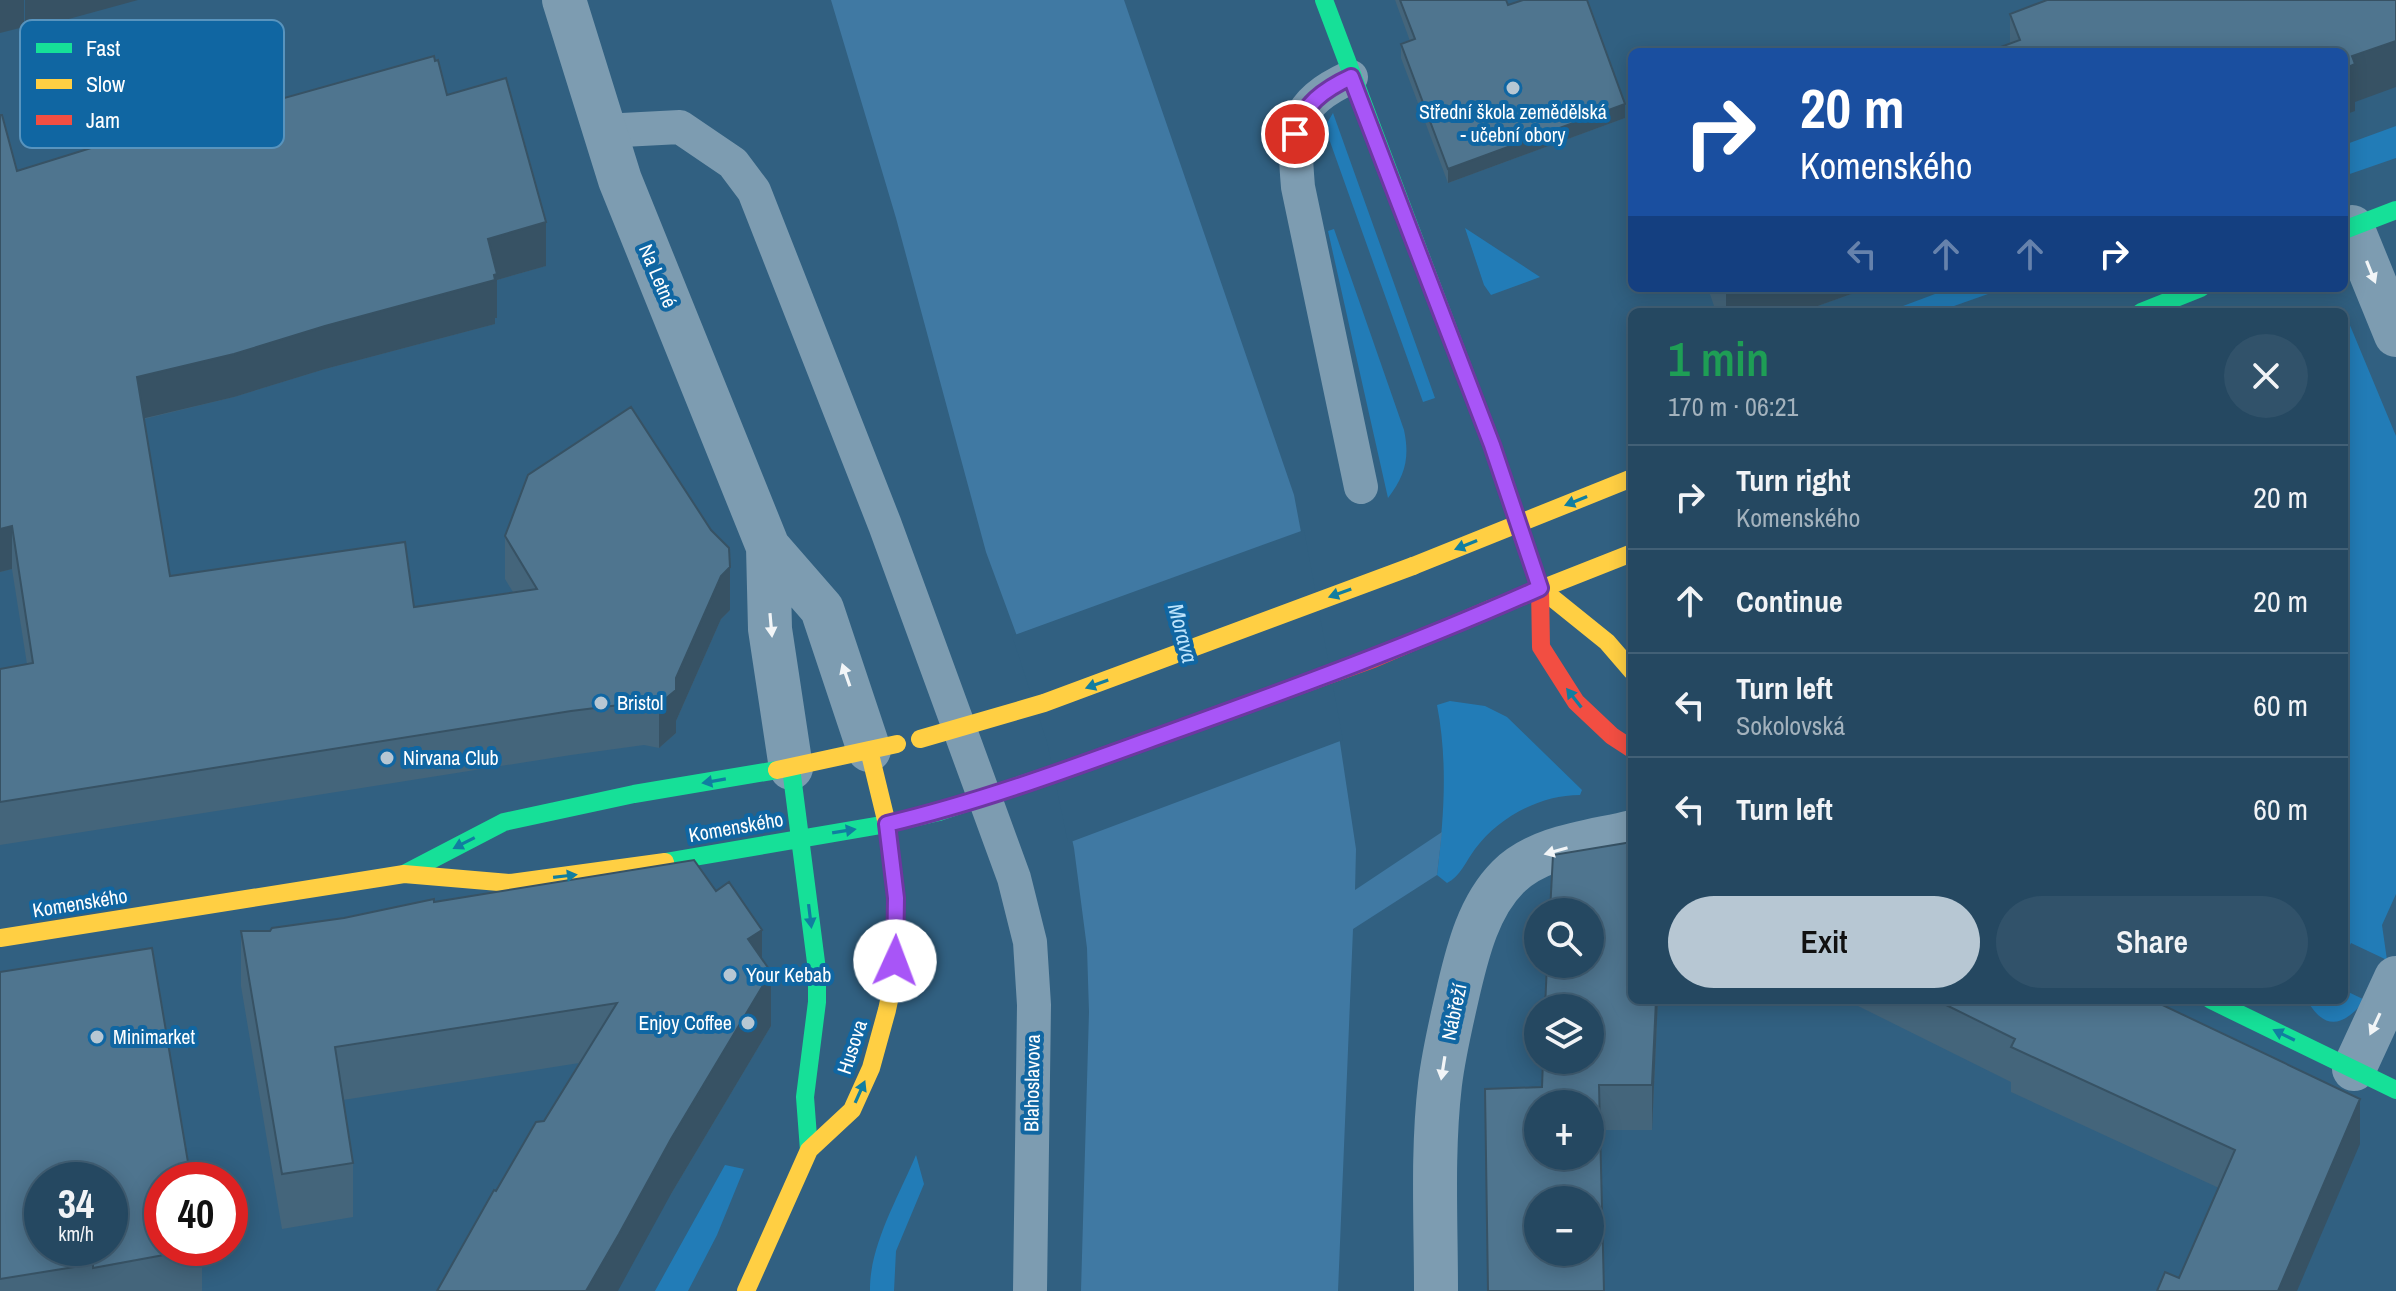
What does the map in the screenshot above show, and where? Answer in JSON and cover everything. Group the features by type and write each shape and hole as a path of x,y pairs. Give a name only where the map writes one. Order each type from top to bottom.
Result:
{"main road":[{"path":"1324,0 1519,524 1540,588 1541,647 1576,702 1612,736 1628,746"},
{"path":"2348,229 2396,210"},
{"path":"2151,308 2191,292"},
{"name":"Komenského","path":"404,874 504,822 634,794 791,768 920,739 1044,703 1413,566 1628,480"},
{"name":"Komenského","path":"0,938 404,874 511,883 616,870 887,824 939,812 1068,769 1432,636 1540,588 1628,555"},
{"path":"1540,588 1607,642 1628,666"},
{"name":"Husova","path":"746,1291 809,1150 852,1110 871,1068 887,1010 894,977 896,898 887,824 869,750"},
{"name":"Husova","path":"791,768 817,970 817,1002 805,1097 809,1150"},
{"path":"2219,1004 2396,1090"}],"street":[{"name":"Na Letné","path":"564,0 603,131 643,240 768,547 822,609 869,750"},
{"path":"2348,229 2396,335"},
{"name":"Na Letné","path":"768,547 770,629 791,768"},
{"name":"Nábřeží","path":"1436,1291 1436,1161 1440,1082 1462,977 1475,932 1489,903 1507,878 1522,866 1547,852 1628,833"},
{"path":"2354,1069 2396,978"}],"lane":[{"path":"1351,77 1327,88 1306,109 1298,121 1294,149 1298,187 1361,487"},
{"name":"Blahoslavova","path":"603,131 680,127 733,163 754,191 885,525 1014,878 1030,942 1034,1005 1030,1291"}],"shaded area":[{"path":"1333,113 1435,398 1423,402 1328,136 1327,123"},
{"path":"2396,126 2396,158 2348,175 2348,144"},
{"path":"1465,228 1540,277 1491,295 1484,285"},
{"path":"1334,229 1404,430 1405,466 1388,498 1328,231"},
{"path":"1940,292 1994,292 1948,308 1898,308"},
{"path":"2348,323 2396,436 2396,894 2382,925 2387,960 2351,943 2348,949"},
{"path":"1450,701 1485,706 1507,717 1582,790 1580,795 1550,799 1508,818 1485,837 1459,873 1447,883 1437,875 1444,790 1443,747 1437,705"},
{"path":"2348,992 2365,1000 2350,1015 2335,1022 2321,1017 2310,1004 2348,1004"},
{"path":"916,1155 924,1184 896,1251 894,1291 870,1291 874,1257 880,1239"},
{"path":"725,1165 744,1169 717,1235 688,1291 655,1291"}],"water":[{"name":"Morava","path":"831,0 1124,0 1294,495 1337,723 1356,849 1355,890 1442,832 1437,875 1353,929 1338,1291 1081,1291 1089,1012 1087,948 1074,848 1031,674 986,552 896,218"}],"pier":[{"path":"1304,530 1343,740 1068,843 1047,742 1012,636"}],"building":[{"name":"Střední škola zemědělská - učební obory","path":"1400,0 1506,0 1508,5 1523,0 1587,0 1625,104 1448,169 1401,44 1415,39"},
{"path":"2047,0 2396,0 2396,41 2352,56 2355,64 2348,67 2348,48 1998,48 2020,40 2010,14"},
{"path":"434,56 435,61 438,60 447,95 506,78 546,222 488,239 497,274 494,275 495,280 234,354 137,377 170,576 405,542 414,607 537,589 505,536 528,475 631,407 711,530 729,548 730,567 721,576 676,678 676,690 659,704 644,702 571,711 0,802 0,669 33,663 12,526 0,529 0,115 17,171 91,148 284,148 284,98"},
{"path":"1628,843 1628,1004 1656,1004 1652,1085 1599,1085 1599,1090 1524,1090 1524,1170 1601,1170 1601,1186 1524,1186 1524,1266 1603,1266 1604,1291 1488,1291 1485,1089 1542,1087 1542,1074 1604,1074 1604,994 1546,994 1546,978 1604,978 1604,898 1551,898 1553,855"},
{"path":"694,860 716,891 729,882 762,930 748,939 771,972 671,1139 586,1291 437,1291 536,1122 544,1121 617,1003 335,1047 353,1163 282,1174 241,931 270,931 272,928 344,918 434,899 434,902"},
{"path":"152,948 188,1162 144,1162 144,1259 128,1262 128,1162 24,1162 24,1266 81,1266 0,1279 0,972"},
{"path":"1944,1004 2160,1004 2360,1099 2278,1291 2157,1291 2165,1272 2179,1278 2235,1150 2011,1047 2015,1039"}],"traffic: fast":[{"path":"1324,0 1492,445 1532,564"},
{"path":"2348,228 2396,210"},
{"path":"2151,308 2191,292"},
{"path":"791,768 817,970 817,1002 805,1097 809,1150"},
{"path":"939,812 1068,769"},
{"path":"404,874 504,822 634,794 777,770"},
{"path":"665,862 887,824 939,812"},
{"path":"2219,1004 2396,1090"}],"traffic: slow":[{"path":"1413,566 1628,480"},
{"path":"1490,609 1628,555"},
{"path":"920,739 1044,703 1413,566"},
{"path":"1540,588 1607,642 1628,666"},
{"path":"777,770 897,744"},
{"path":"746,1291 809,1150 852,1110 871,1068 887,1010 894,977 896,898 887,824 869,750"},
{"path":"0,938 404,874 511,883 665,862"}],"traffic: jam":[{"path":"1532,564 1540,588 1541,647 1576,702 1612,736 1628,746"},
{"path":"1068,769 1373,659 1490,609"}],"place":[{"name":"Střední škola zemědělská - učební obory","path":"1513,88"},
{"name":"Bristol","path":"601,703"},
{"name":"Nirvana Club","path":"387,758"},
{"name":"Your Kebab","path":"730,975"},
{"name":"Enjoy Coffee","path":"748,1023"},
{"name":"Minimarket","path":"97,1037"}],"route":[{"path":"895,961 896,898 887,824 939,812 1013,788 1373,659 1540,588 1492,445 1351,77 1327,88 1306,109 1298,121 1295,134"}]}
